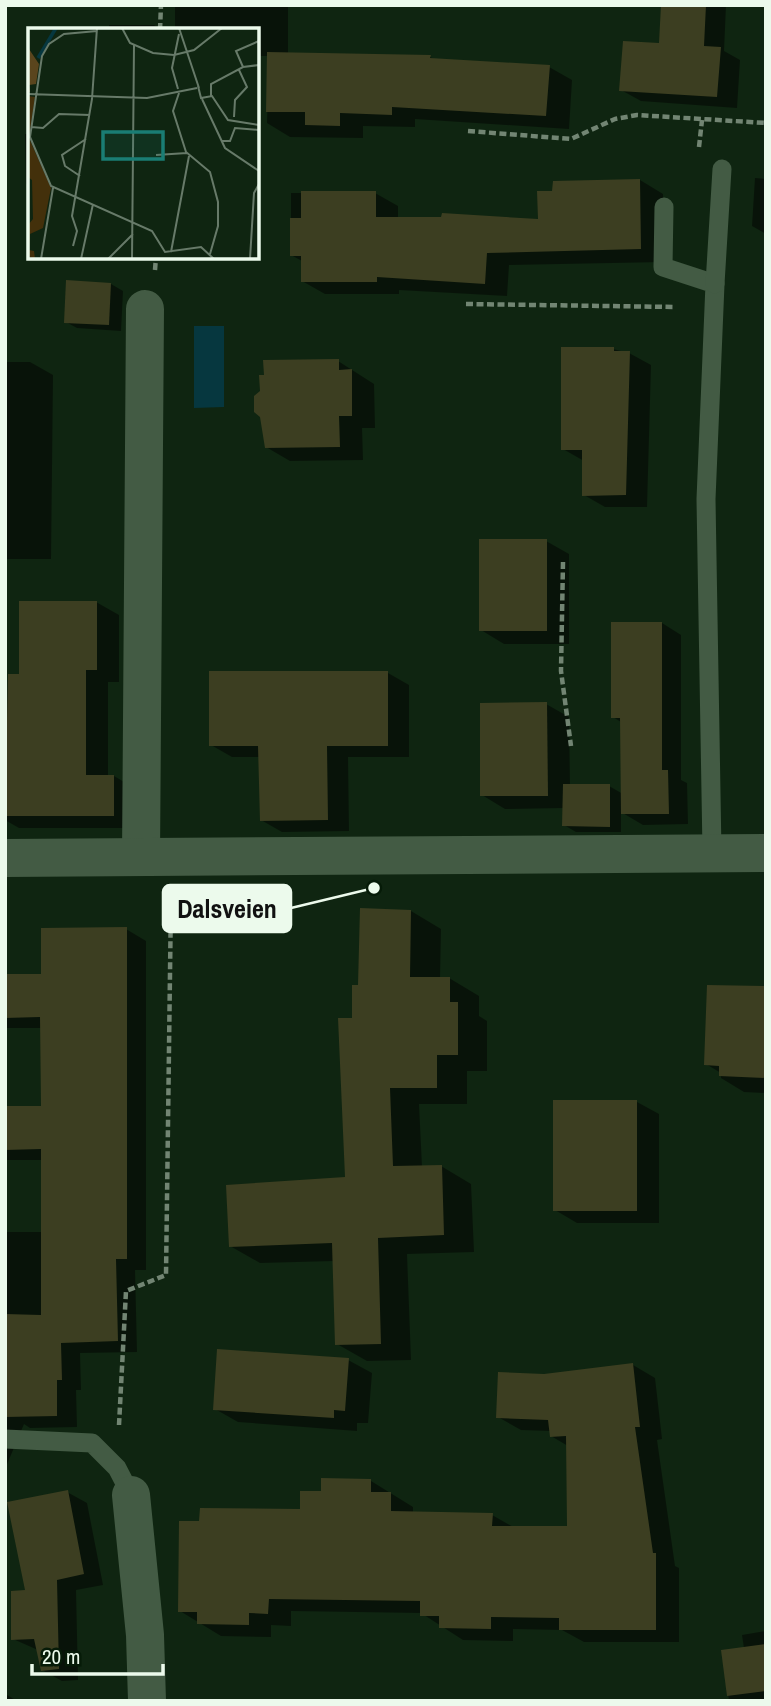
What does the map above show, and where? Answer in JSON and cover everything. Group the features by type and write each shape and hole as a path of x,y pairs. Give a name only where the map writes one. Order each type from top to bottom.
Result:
{"street":[{"path":"141,857 145,309"},
{"path":"5,858 766,853"},
{"path":"124,1482 145,1635 147,1701"}],"lane":[{"path":"712,852 706,499 713,308 722,169"},
{"path":"664,207 663,267 715,284"},
{"path":"5,1439 92,1443 124,1482"}],"path":[{"path":"160,5 160,28"},
{"path":"468,131 571,139 615,119 637,115 766,123"},
{"path":"466,304 713,308"},
{"path":"563,562 561,671 571,746"},
{"path":"124,1482 126,1290 166,1275 171,885"}],"water":[{"path":"194,326 224,326 224,407 194,408"}],"building":[{"path":"661,5 706,5 704,46 721,47 717,97 619,91 623,41 659,43"},
{"path":"267,52 431,55 430,58 550,65 546,116 392,107 392,115 340,113 340,126 305,125 305,112 266,112"},
{"path":"640,179 641,249 487,253 485,284 377,277 377,282 301,282 301,256 290,256 290,218 301,218 301,191 376,191 376,217 441,217 442,213 538,219 537,191 552,191 553,181"},
{"path":"66,280 111,283 109,325 64,323"},
{"path":"561,347 614,347 614,351 630,351 626,495 582,496 582,450 561,450"},
{"path":"339,359 339,370 352,369 352,416 339,416 340,447 265,448 260,417 254,412 254,396 260,391 259,375 264,375 263,360"},
{"path":"479,539 547,539 547,631 479,631"},
{"path":"19,601 97,601 97,670 86,670 86,775 114,775 114,816 5,816 8,674 19,674"},
{"path":"611,622 662,622 662,770 668,770 669,814 621,814 620,718 611,718"},
{"path":"209,671 388,671 388,746 327,746 328,820 260,821 258,746 209,746"},
{"path":"547,702 548,796 480,796 480,703"},
{"path":"563,784 610,784 610,827 562,826"},
{"path":"360,908 411,910 410,977 450,977 450,1002 458,1002 458,1055 437,1055 437,1088 390,1088 393,1166 442,1165 444,1235 378,1238 381,1344 335,1345 332,1243 229,1247 226,1185 345,1177 338,1018 352,1018 352,985 358,985"},
{"path":"127,927 127,1259 116,1259 118,1341 61,1343 62,1380 57,1380 57,1416 5,1417 5,1314 41,1315 41,1149 5,1150 5,1106 41,1106 40,1017 5,1018 5,974 41,974 41,928"},
{"path":"707,985 766,986 766,1078 719,1076 719,1066 704,1065"},
{"path":"553,1100 637,1100 637,1211 553,1211"},
{"path":"217,1349 349,1358 345,1411 334,1410 334,1418 213,1410"},
{"path":"633,1363 640,1427 635,1427 653,1553 656,1553 656,1630 559,1630 559,1618 491,1617 491,1629 439,1628 439,1616 420,1616 420,1601 269,1599 268,1614 249,1613 249,1625 197,1624 197,1612 178,1612 179,1521 199,1521 200,1508 300,1509 300,1491 321,1491 321,1478 371,1479 371,1492 391,1492 391,1511 493,1513 492,1526 567,1526 566,1436 550,1437 548,1420 496,1418 498,1372 544,1374"},
{"path":"68,1490 84,1574 57,1580 59,1669 41,1671 34,1639 11,1640 11,1591 25,1590 7,1502"},
{"path":"766,1644 766,1691 727,1696 721,1650"}],"place":[{"name":"Dalsveien","path":"374,888"}]}
